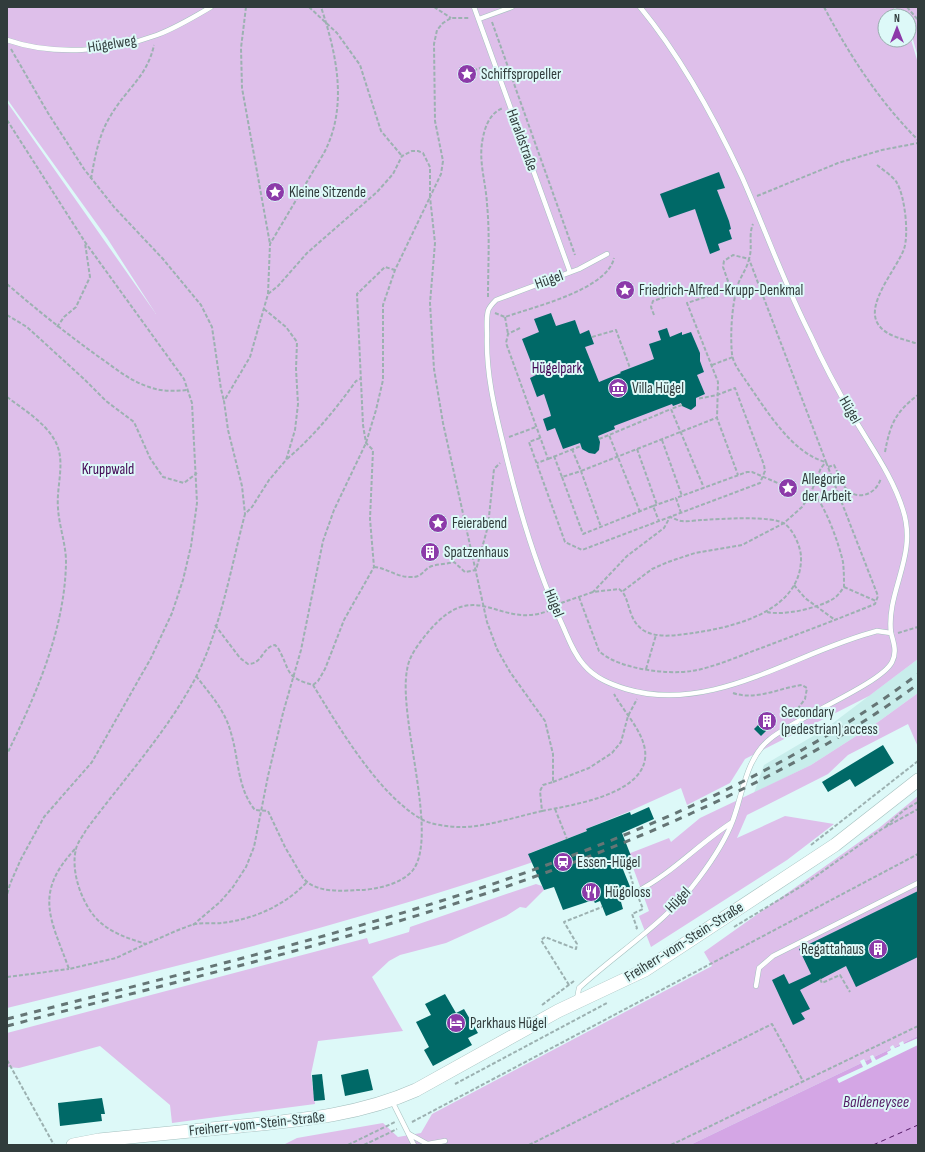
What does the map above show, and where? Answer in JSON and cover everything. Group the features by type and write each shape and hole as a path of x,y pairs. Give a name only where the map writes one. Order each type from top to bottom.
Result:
{"main road":[{"name":"Freiherr-vom-Stein-Straße","path":"73,1145 99,1140 342,1115 392,1101 416,1090 576,1003 656,963 835,845 918,780"}],"lane":[{"name":"Hügelweg","path":"7,41 25,46 70,49 102,48 130,43 157,35 178,26 211,7"},
{"name":"Haraldstraße","path":"474,7 570,272"},
{"path":"479,18 512,7"},
{"name":"Hügel","path":"576,1003 580,988 646,932 699,878 733,822 749,771 757,754 769,739 790,725 886,670 894,657 894,644 891,633 891,613 906,557 908,533 904,511 894,487 850,412 809,333 751,199 709,111 662,33 640,7"},
{"name":"Hügel","path":"607,254 570,272 496,300 488,310 487,354 490,380 507,459 527,529 554,607 574,650 583,664 593,674 607,682 640,693 658,696 691,695 727,686 870,632 877,631 891,633"},
{"path":"636,892 656,882 674,869 714,834 733,822"},
{"path":"756,986 759,968 772,956 918,883"},
{"path":"392,1101 414,1145"},
{"path":"409,1134 428,1145 445,1141"}],"path":[{"path":"224,401 250,357 268,294 270,244 242,88 241,48 246,7"},
{"path":"309,7 325,21 349,48 360,65 381,131 402,156"},
{"path":"270,244 324,154 334,132 338,107 338,84 334,58 321,7"},
{"path":"434,7 451,18"},
{"path":"824,7 862,73 898,120 918,140"},
{"path":"907,7 918,20"},
{"path":"490,15 575,255"},
{"path":"193,925 220,902 241,877 254,847 268,776 301,650 323,540 334,510 366,443 383,380 383,305 395,270 438,182 442,168 435,121 434,44 437,30 443,23 451,18 479,18"},
{"path":"91,179 98,145 105,125 118,105 146,70 157,35"},
{"path":"7,41 13,55 44,107 91,179 201,305 212,327 228,430 242,486 245,514 215,625 196,676 168,722 86,830 76,848 55,877 49,894 50,913 69,969"},
{"path":"468,67 470,72 472,76 465,79 462,70 468,67"},
{"path":"470,72 484,67"},
{"path":"521,102 494,113 488,122 482,144 482,164 489,222 488,310 504,317 586,288 603,277 612,266 614,254"},
{"path":"7,120 85,242 178,369 188,390 192,403 197,503 191,546 183,580 163,634 92,762 44,817 21,859 7,895"},
{"path":"751,199 838,163 882,150 918,143"},
{"path":"268,294 278,286 307,254 377,192 393,174 402,156 412,151 418,151 426,158 431,173 430,197 435,243 430,303 434,369 443,423 476,570 482,605 490,631 503,660 545,721 553,754 553,782"},
{"path":"877,165 897,183 906,216 907,230 904,248 900,258 874,308 875,318 879,325 892,336 918,344"},
{"path":"756,213 750,232 752,250 747,268 738,285 736,297 732,324 733,357 738,370 786,435 816,460 826,462"},
{"path":"57,327 64,317 76,307 90,277 85,242"},
{"path":"736,297 729,288 723,267 724,261 733,255 749,259"},
{"path":"579,597 599,651 604,656 646,669 663,672 693,671 728,660 875,604 878,596 749,259"},
{"path":"312,685 318,681 325,669 344,620 374,567 370,519 373,450 366,443 363,425 357,294 385,267 395,270"},
{"path":"7,284 57,327 126,376 148,387 173,391 188,390"},
{"path":"654,315 651,307 653,301 703,284"},
{"path":"729,288 727,290 687,303 718,382 717,418 738,475"},
{"path":"264,308 286,327 296,342 298,404 295,430 286,460"},
{"path":"7,315 27,327 84,378 106,402 134,422 150,458 164,476 184,483 196,473"},
{"path":"504,317 508,334 506,343 548,459"},
{"path":"508,334 520,328"},
{"path":"592,337 616,330 630,368"},
{"path":"711,365 733,357"},
{"path":"245,514 252,507 269,480 286,460 313,436 360,378"},
{"path":"540,438 528,442 564,542 573,548 582,550 760,483 763,476 764,465 735,388 717,395 697,399"},
{"path":"828,467 834,465 843,485 853,494 866,495 877,487 883,467 889,430 903,406 918,395"},
{"path":"7,397 47,430 58,446 60,467 58,507 66,562 63,599 49,656 7,754"},
{"path":"599,439 682,405"},
{"path":"671,409 704,488"},
{"path":"562,477 717,418"},
{"path":"515,434 536,427"},
{"path":"608,435 640,512"},
{"path":"662,440 682,496"},
{"path":"536,463 581,446"},
{"path":"572,449 601,527"},
{"path":"637,449 657,505"},
{"path":"554,456 583,534 653,506 738,475 752,472 780,484"},
{"path":"476,570 488,526 494,469 497,465 507,459"},
{"path":"623,592 652,569 668,562 695,553 742,545 784,523 802,507 811,492 821,468 826,462"},
{"path":"767,612 782,613 815,605 834,598 844,587 844,570 840,550 822,505 817,497 811,492"},
{"path":"676,498 681,513"},
{"path":"653,506 659,522"},
{"path":"623,592 628,610 634,622 643,630 656,635 669,635 707,631 746,621 767,612 794,585 799,577 801,549 794,535 784,523 749,519 682,521 670,517"},
{"path":"593,592 627,556 664,528 670,517"},
{"path":"374,567 398,576 409,578 422,575 432,566 454,562 465,572 476,570"},
{"path":"794,585 815,605 835,620"},
{"path":"844,587 876,601"},
{"path":"196,676 218,702 224,714 235,747 243,793 255,810 268,811 285,847 307,882 325,890 343,891 373,888 401,880 413,869 420,855 421,819 409,729 407,668 421,641 448,613 467,604 482,605 524,615 542,613 593,592 614,588 623,592"},
{"path":"215,625 240,658 248,664 258,661 268,647 275,645 280,652 287,670 298,681 312,685 359,757 391,793 421,819 438,825 463,827 582,804 607,795 627,785 638,775 644,764 646,751 642,738 607,682"},
{"path":"891,633 900,633 918,628"},
{"path":"646,669 656,635"},
{"path":"727,686 733,693 751,695 763,694 802,685 807,688 807,695 794,712"},
{"path":"542,811 540,791 544,785 589,768 612,753 621,742 628,716 640,693"},
{"path":"808,848 918,761"},
{"path":"918,802 904,810 882,829 918,809"},
{"path":"554,809 567,839"},
{"path":"76,848 78,886 85,902 93,914 111,930 146,944"},
{"path":"364,1145 404,1126 918,854"},
{"path":"627,864 643,909 632,914 637,928"},
{"path":"7,977 69,969 116,958 193,925 231,922 264,912 283,902 307,882"},
{"path":"569,985 541,940 545,937 576,949 577,944 564,922 602,907"},
{"path":"820,979 822,983 840,975 850,992"},
{"path":"529,1145 772,1024 803,1081"},
{"path":"671,1145 918,1026"},
{"path":"7,1060 54,1145"},
{"path":"348,1145 401,1119"}],"shaded area":[{"path":"918,659 918,693 878,722 811,765 754,793 764,765 825,729"}],"green space":[{"name":"Hügelpark","path":"7,7 893,7 894,8 877,8 877,48 914,48 918,63 918,659 869,696 745,759 730,783 687,805 681,788 586,829 587,831 530,853 533,862 403,904 338,923 7,1008 7,102 156,314 107,238 7,99"},
{"path":"895,7 918,7 918,57 915,48 917,48 917,8"},
{"path":"918,693 918,747 908,724 848,755 828,774 747,815 737,838 785,816 834,824 787,860 651,947 639,916 649,911 628,854 669,838 671,842 700,818 811,765 878,722"},
{"path":"918,796 918,1036 690,1145 283,1145 297,1138 383,1123 398,1137 421,1133 432,1114 712,966 704,952 879,828"},
{"path":"536,884 542,886 544,890 526,908 520,907 506,916 446,943 400,955 389,961 372,977 403,1031 318,1041 311,1074 315,1104 172,1123 170,1105 100,1046 19,1068 7,1067 7,1033 367,938 369,944 409,932 410,927"}],"water":[{"name":"Baldeneysee","path":"918,1036 918,1145 690,1145"}],"pier":[{"path":"918,1038 918,1045 839,1083 837,1079 863,1067 860,1061 864,1059 867,1065 872,1062 870,1056 873,1055 876,1060 888,1054 887,1052 891,1050 890,1047 893,1045 895,1048 900,1046 899,1043 903,1041 904,1044"}],"building":[{"path":"719,172 725,188 717,190 729,221 731,229 729,230 732,239 718,244 720,250 710,254 695,209 669,218 660,194"},
{"name":"Villa Hügel","path":"551,313 556,326 575,320 580,334 589,330 594,344 585,347 599,382 654,359 649,344 661,340 658,331 667,328 670,337 682,332 682,335 691,332 700,353 700,361 704,372 697,375 705,394 696,398 696,406 691,410 682,406 681,403 673,406 672,404 614,426 615,429 598,436 600,442 599,450 595,454 589,453 582,449 580,443 563,449 555,428 547,431 543,419 551,416 550,412 544,394 537,397 530,378 536,375 522,339 539,332 534,319"},
{"name":"Secondary (pedestrian) access","path":"767,716 774,723 761,736 754,729"},
{"path":"883,745 894,763 855,787 850,779 828,792 822,782"},
{"path":"649,807 654,819 622,833 633,861 622,867 631,889 622,893 624,900 621,902 623,909 606,916 600,901 595,903 593,900 563,910 554,887 544,890 528,854 587,831 586,829 630,812 631,815"},
{"path":"918,891 918,957 856,987 846,966 800,990 810,1009 801,1013 805,1019 793,1025 772,980 784,974 789,984 811,974 799,949"},
{"path":"445,994 456,1013 464,1009 478,1033 468,1038 472,1045 433,1066 424,1050 429,1047 416,1022 431,1015 425,1004"},
{"path":"368,1069 373,1090 345,1096 341,1075"},
{"path":"322,1074 325,1100 314,1101 312,1075"},
{"path":"102,1098 105,1114 101,1114 102,1121 60,1126 58,1103"}],"ferry route":[{"path":"873,1145 918,1125"}],"railway":[{"path":"7,1019 324,936 402,913 558,861 672,815 781,762 817,742 885,698 918,674"},
{"path":"7,1026 354,934 525,880 609,848 692,813 751,785 837,738 918,684"}],"place":[{"name":"Schiffspropeller","path":"467,74"},
{"name":"Kleine Sitzende","path":"275,192"},
{"name":"Friedrich-Alfred-Krupp-Denkmal","path":"625,290"},
{"name":"Villa Hügel","path":"618,388"},
{"name":"Allegorie der Arbeit","path":"788,488"},
{"name":"Feierabend","path":"438,523"},
{"name":"Spatzenhaus","path":"430,552"},
{"name":"Secondary (pedestrian) access","path":"767,721"},
{"name":"Essen-Hügel","path":"563,862"},
{"name":"Hügoloss","path":"591,892"},
{"name":"Regattahaus","path":"878,949"},
{"name":"Parkhaus Hügel","path":"456,1023"}],"park label":[{"name":"Kruppwald","path":"108,469"}]}
